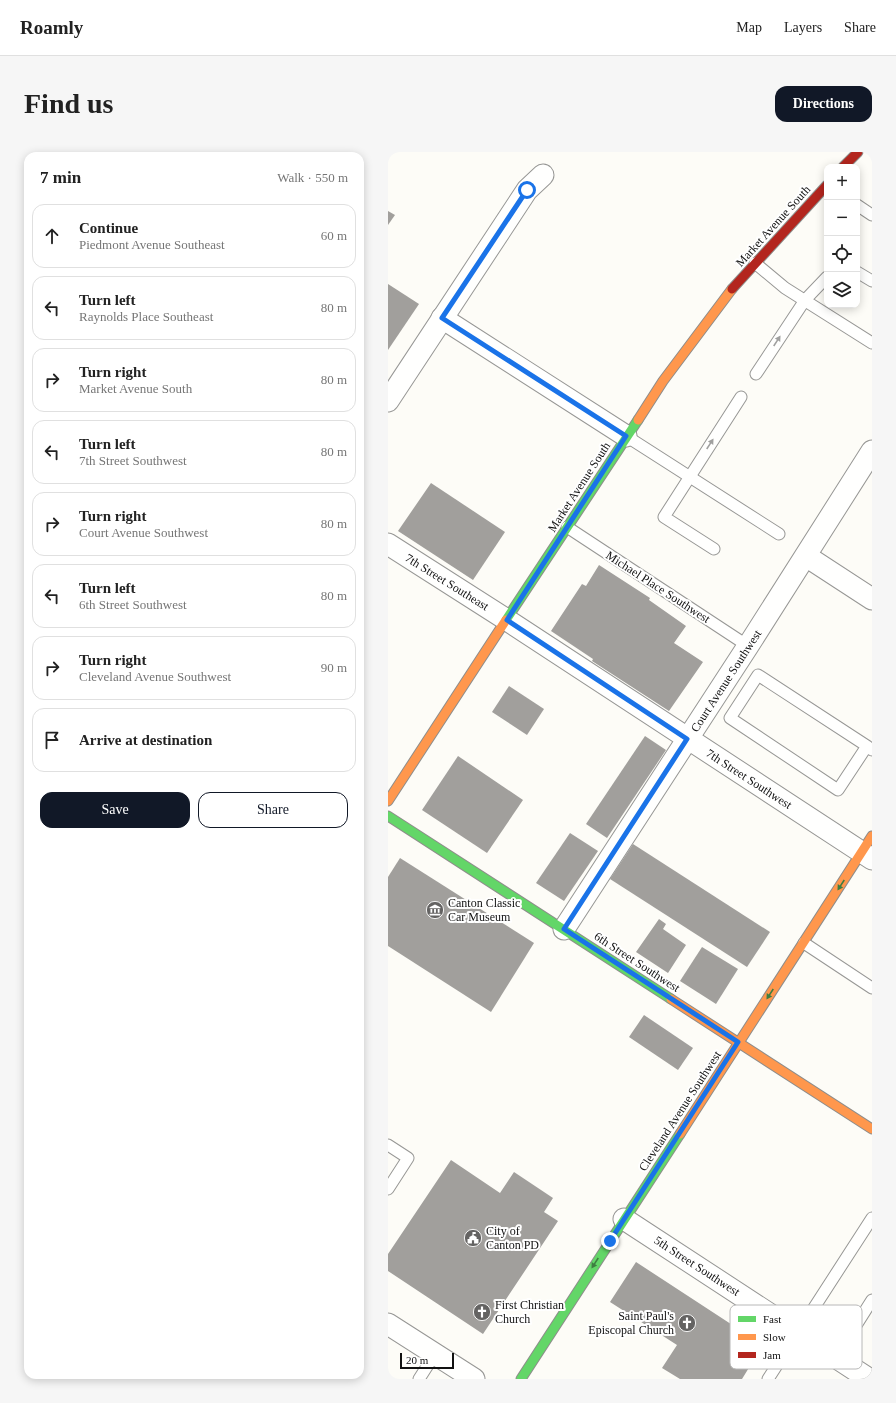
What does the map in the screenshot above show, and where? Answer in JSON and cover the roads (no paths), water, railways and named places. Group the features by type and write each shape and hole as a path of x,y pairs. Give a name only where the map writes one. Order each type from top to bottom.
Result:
{"street":[{"path":"847,164 858,152"},
{"path":"388,401 527,190 544,175"},
{"name":"Market Avenue South","path":"388,801 626,436 702,326 755,263 824,187"},
{"path":"442,318 626,436"},
{"name":"Court Avenue Southwest","path":"564,929 869,461"},
{"name":"7th Street Southeast","path":"388,544 507,620"},
{"path":"806,556 872,599"},
{"name":"7th Street Southwest","path":"507,620 687,739 869,849"},
{"name":"6th Street Southwest","path":"388,816 872,1130"},
{"name":"Cleveland Avenue Southwest","path":"521,1379 738,1042 804,942 869,849"},
{"name":"5th Street Southwest","path":"624,1219 756,1305"},
{"path":"388,1324 474,1379"},
{"name":"5th Street Southwest","path":"855,1369 870,1379"}],"lane":[{"path":"860,207 872,215"},
{"path":"755,263 785,288 872,342"},
{"path":"860,274 872,281"},
{"path":"756,374 804,300 824,280"},
{"path":"714,549 664,516 741,397"},
{"path":"626,436 779,534"},
{"name":"Michael Place Southwest","path":"568,527 748,646"},
{"path":"758,675 870,748 838,790 730,718 758,675"},
{"path":"804,942 872,988"},
{"path":"388,1144 408,1158 388,1189"},
{"path":"816,1305 872,1218"},
{"path":"862,1316 872,1300"},
{"path":"419,1379 435,1354"},
{"path":"768,1379 774,1369"}],"place":[{"name":"Canton Classic Car Museum","path":"435,910"},
{"name":"City of Canton PD","path":"473,1238"},
{"name":"First Christian Church","path":"482,1312"},
{"name":"Saint Paul's Episcopal Church","path":"687,1323"}]}
